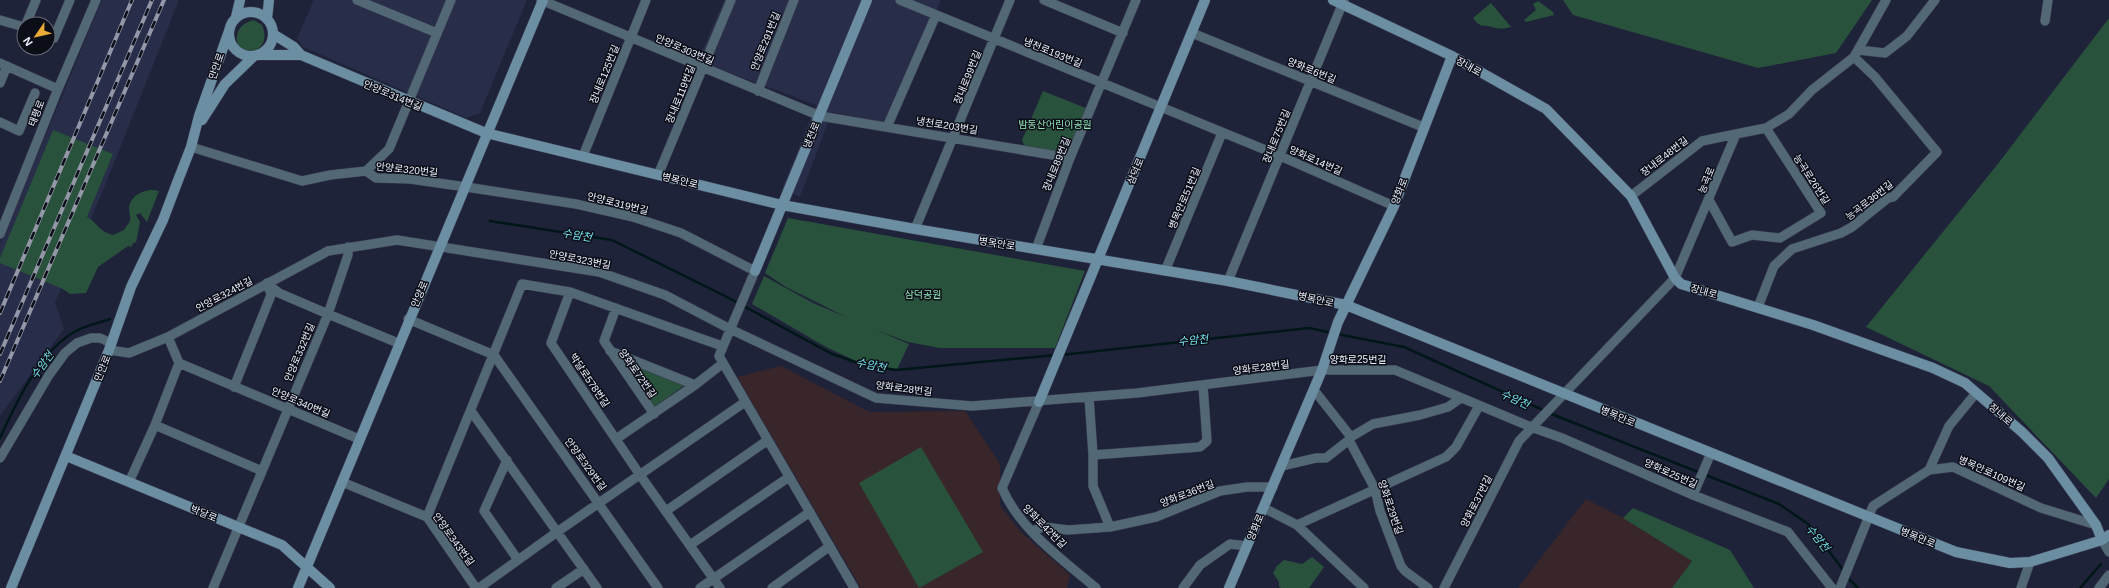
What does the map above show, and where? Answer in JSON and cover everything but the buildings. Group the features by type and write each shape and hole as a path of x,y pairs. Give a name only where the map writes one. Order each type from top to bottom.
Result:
{"street":[{"path":"29,16 36,0"},
{"path":"56,33 70,0"},
{"name":"태평로","path":"0,234 58,89 96,0"},
{"path":"240,0 236,18 229,30 229,39 232,47 245,56 301,55"},
{"path":"192,142 225,84 257,56 267,50 272,42 273,34 267,19 269,0"},
{"path":"357,0 437,33"},
{"path":"366,171 389,149 450,0"},
{"name":"안양로303번길","path":"542,0 820,116"},
{"name":"안양로","path":"298,588 398,343 466,187 486,133 542,0"},
{"name":"장내로125번길","path":"582,156 646,0"},
{"name":"장내로119번길","path":"658,174 731,0"},
{"name":"안양로291번길","path":"758,91 794,0"},
{"name":"냉천로","path":"755,271 867,0"},
{"name":"냉천로193번길","path":"900,0 1161,109"},
{"name":"장내로99번길","path":"915,229 1010,0"},
{"path":"1044,0 1123,33"},
{"name":"장내로89번길","path":"1036,249 1070,158 1136,0"},
{"name":"삼덕로","path":"1039,402 1099,260 1205,0"},
{"path":"1736,134 1766,128 1789,114 1812,90 1856,53 1886,0"},
{"path":"1856,53 1885,53 1907,36 1935,0"},
{"path":"2045,21 2048,0"},
{"name":"장내로","path":"1340,1 1452,56 1546,109 1631,196 1675,278 1681,284 1758,307 1933,368 1965,383 2022,432 2048,458 2105,538"},
{"name":"장내로75번길","path":"1228,281 1310,81 1340,1"},
{"path":"236,18 243,13 252,12 260,14 267,19"},
{"path":"887,127 936,15"},
{"path":"0,20 16,24"},
{"name":"만안로","path":"11,588 110,346 131,287 163,220 192,142 229,30"},
{"name":"양화로6번길","path":"1192,33 1423,127"},
{"path":"273,34 294,47 301,55"},
{"name":"능곡로36번길","path":"1758,307 1774,266 1792,249 1841,234 1852,227 1888,198 1893,197 1938,152 1856,53"},
{"name":"안양로314번길","path":"301,55 486,133"},
{"name":"양화로","path":"1229,588 1314,390 1331,348 1338,322 1394,206 1423,127 1452,56"},
{"path":"0,83 3,65 58,89"},
{"path":"0,122 19,132 36,93"},
{"name":"양화로14번길","path":"1161,109 1280,156 1394,206"},
{"name":"냉천로203번길","path":"820,116 954,137 1070,158"},
{"name":"능곡로26번길","path":"1766,128 1821,213 1780,238"},
{"name":"병목안로","path":"486,133 782,205 915,229 1228,281 1346,305 1956,552 2010,563 2030,562 2105,538"},
{"name":"병목안로51번길","path":"1165,271 1222,133"},
{"name":"장내로48번길","path":"1631,196 1702,141 1736,134"},
{"name":"능곡로","path":"1554,403 1565,394 1675,278 1736,134"},
{"name":"안양로320번길","path":"192,142 302,181 330,175 366,171 370,176 376,178 410,179 466,187"},
{"name":"안양로319번길","path":"466,187 576,204 632,217 681,233 755,271"},
{"path":"1709,200 1732,242 1752,235 1780,238 1792,249"},
{"name":"안양로324번길","path":"0,458 49,375 65,353 77,343 92,338 100,338 110,346 129,353 168,337 267,283 292,272 328,251 397,240 439,248"},
{"path":"328,314 348,255 348,247"},
{"name":"안양로323번길","path":"439,248 598,272 665,295 730,329"},
{"path":"755,271 719,356 722,364 830,546 852,587"},
{"path":"267,283 279,293 398,343"},
{"path":"234,387 271,295 267,283"},
{"path":"427,518 522,284 570,292 722,346"},
{"name":"박달로578번길","path":"570,292 551,343 640,475 720,588"},
{"name":"양화로72번길","path":"616,308 604,341 654,414 695,386 722,364"},
{"name":"안양로332번길","path":"213,588 287,408 328,314"},
{"path":"408,319 494,355"},
{"name":"양화로28번길","path":"730,329 876,398 972,406 1090,397 1322,370"},
{"path":"128,482 155,425 179,363 168,337"},
{"path":"609,350 695,386"},
{"name":"안양로329번길","path":"494,355 600,502 658,588"},
{"name":"안양로340번길","path":"179,363 359,439"},
{"name":"양화로25번길","path":"1322,370 1395,370 1479,406 1533,425 1695,491 1788,532 1838,587"},
{"path":"1092,455 1200,447 1207,442 1202,385"},
{"name":"양화로29번길","path":"1314,390 1350,438 1376,489 1380,511 1401,566 1405,571 1428,588"},
{"path":"1929,470 1950,426 1976,392"},
{"path":"1090,397 1093,486 1110,527"},
{"path":"1282,466 1316,458 1326,458 1350,438 1373,424 1441,409 1461,398"},
{"path":"479,588 745,402"},
{"name":"양화로42번길","path":"1039,402 1002,488 1010,506 1031,531 1096,588"},
{"name":"양화로37번길","path":"1444,588 1519,441 1554,403"},
{"path":"1297,525 1437,462 1452,453 1479,406"},
{"path":"471,411 597,588"},
{"path":"616,439 654,414"},
{"path":"155,425 262,471"},
{"path":"666,511 768,440"},
{"path":"1695,491 1711,453"},
{"name":"박달로","path":"66,456 282,545 330,588"},
{"path":"507,460 484,511 518,560"},
{"name":"병목안로109번길","path":"1838,587 1851,562 1873,506 1929,470 1954,467 2041,508 2096,525"},
{"path":"690,545 789,477"},
{"name":"안양로343번길","path":"342,482 427,518 476,588"},
{"name":"양화로36번길","path":"1031,531 1044,527 1068,530 1110,527 1156,517 1220,491 1248,487 1273,487"},
{"path":"1264,508 1297,525 1364,588"},
{"path":"700,588 810,512"},
{"path":"2105,538 2109,552"},
{"path":"1182,588 1200,565 1230,544 1247,546"},
{"path":"772,588 830,546"},
{"path":"2021,588 2030,562"},
{"path":"556,588 584,569"},
{"path":"2099,588 2109,575"}],"shaded area":[{"path":"102,0 179,0 104,188 55,303 64,329 0,416 0,244"},
{"path":"314,0 527,0 480,113 467,118 303,47 297,38"},
{"path":"724,0 941,0 887,123 832,112 800,197 782,189 816,105 698,61"},
{"path":"781,366 869,412 965,411 1000,464 1000,505 1021,532 1070,575 1067,588 861,588 737,377"},
{"path":"1586,499 1627,520 1692,561 1672,588 1518,588"}],"green space":[{"path":"1563,0 1872,0 1836,53 1758,68 1573,15"},
{"path":"1538,1 1553,12 1554,15 1526,22 1524,20 1536,10 1533,4"},
{"path":"1491,3 1511,27 1501,28 1482,26 1473,18"},
{"path":"2109,18 2109,479 2096,498 1989,386 1866,327 1997,165"},
{"path":"254,20 262,25 264,40 259,49 246,52 239,47 237,42 237,34 242,26 249,21"},
{"name":"밤동산어린이공원","path":"1043,91 1088,109 1069,151 1065,154 1024,145 1022,140"},
{"path":"53,130 113,154 87,217 104,231 113,235 124,230 130,221 130,203 136,195 150,190 159,191 147,222 140,213 136,215 140,222 136,243 134,242 131,247 128,246 98,267 86,293 70,294 63,289 0,263 0,258"},
{"name":"삼덕공원","path":"788,218 1085,271 1055,348 940,348 908,342 858,323 786,287 765,273"},
{"path":"764,276 813,303 909,344 897,369 856,361 826,347 752,304"},
{"path":"624,361 686,384 653,408 621,364"},
{"path":"921,447 983,552 919,588 859,483"},
{"path":"1633,508 1730,550 1754,588 1672,588 1692,561 1623,518"},
{"path":"1312,557 1324,567 1309,588 1281,588 1279,586 1279,582 1273,573 1277,566 1284,560 1302,564"}],"waterway":[{"name":"수암천","path":"490,221 612,240 727,297 830,353 863,365 896,370 1056,355"},
{"name":"수암천","path":"0,438 22,393 41,363 52,350 65,338 78,330 110,319"},
{"name":"수암천","path":"1061,355 1309,328 1332,333"},
{"name":"수암천","path":"1337,334 1404,347 1545,411"},
{"name":"수암천","path":"1549,413 1779,504 1808,524 1844,571"},
{"name":"수암천","path":"2080,588 2101,564"},
{"name":"수암천","path":"1847,577 1858,588"}],"railway":[{"path":"0,313 132,0"},
{"path":"0,354 152,0"},
{"path":"0,381 164,0"}]}
